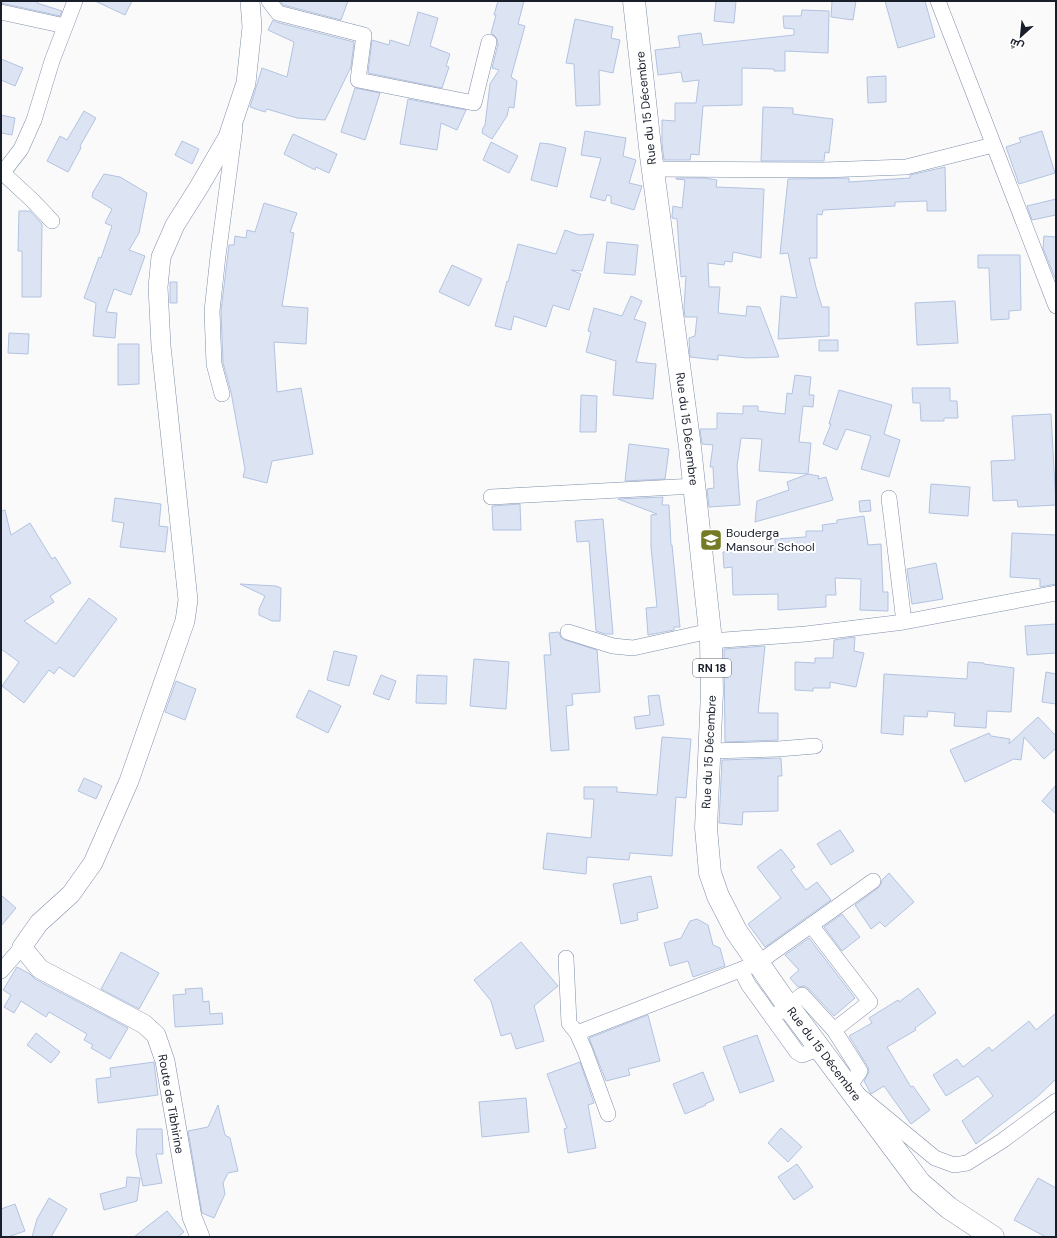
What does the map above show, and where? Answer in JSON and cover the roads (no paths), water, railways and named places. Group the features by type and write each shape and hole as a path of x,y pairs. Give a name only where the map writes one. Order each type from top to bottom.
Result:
{"main road":[{"name":"Rue du 15 Décembre","path":"634,1 653,169 695,486 710,636 712,692 706,828 710,873 718,896 736,932 749,967 780,1012 820,1048 920,1183 949,1208 993,1237"}],"street":[{"path":"52,222 32,200 2,174 21,149 34,120 52,61 75,1"},
{"path":"1,971 22,947 39,923 71,894 93,863 129,781 185,621 188,600 161,346 158,287 161,257 175,225 228,137 246,83 252,27 250,1"},
{"path":"269,1 278,13 364,35 358,80 474,103 489,42"},
{"path":"938,1 1056,306"},
{"path":"1,12 65,26"},
{"path":"222,394 214,364 212,311 238,108"},
{"path":"653,169 823,170 906,167 993,145"},
{"path":"491,497 695,486"},
{"path":"889,498 904,622"},
{"path":"568,632 612,646 632,648 710,636 806,634 904,622 1056,593"},
{"path":"710,751 778,749 815,746"},
{"path":"576,1034 749,967 811,926 873,881"},
{"path":"811,926 870,1002 834,1030"},
{"name":"Route de Tibhirine","path":"22,947 40,969 144,1024 156,1035 165,1061 192,1217 200,1237"},
{"path":"566,958 569,1023 585,1051 608,1114"},
{"path":"780,1012 802,995 834,1030 860,1071 849,1087 935,1158 954,1165 967,1163 1002,1141 1056,1101"}],"place":[{"name":"Bouderga Mansour School","path":"711,540"}]}
